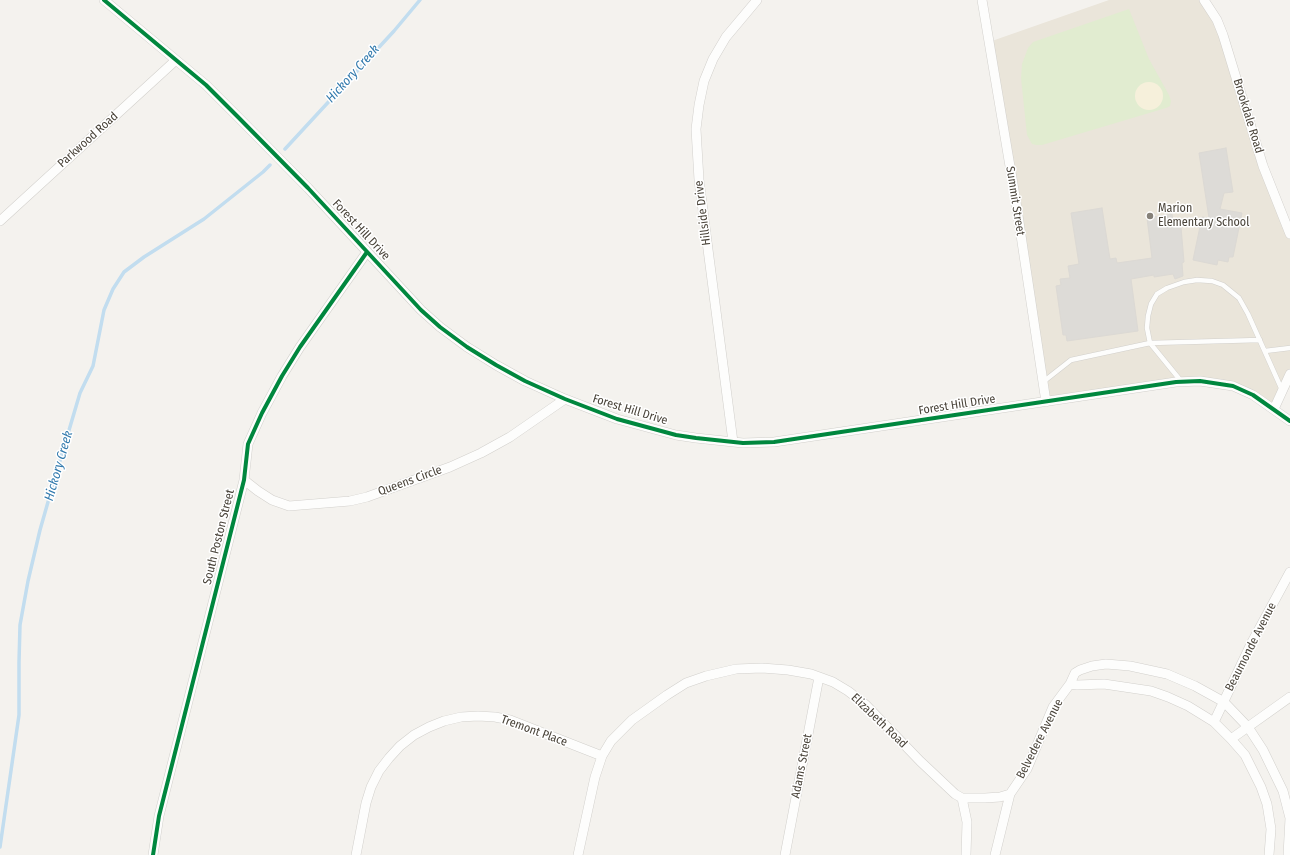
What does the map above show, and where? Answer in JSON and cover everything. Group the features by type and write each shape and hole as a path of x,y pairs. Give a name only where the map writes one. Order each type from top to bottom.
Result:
{"street":[{"name":"Forest Hill Drive","path":"104,0 206,85 308,188 421,310 440,327 467,347 525,381 565,399 617,419 676,435 733,442 774,442 1182,382 1200,381 1233,386 1253,395 1290,421"},
{"name":"Hillside Drive","path":"733,442 700,188 696,149 696,129 704,81 713,59 726,37 757,0"},
{"name":"Summit Street","path":"982,0 1016,202 1046,402"},
{"name":"Brookdale Road","path":"1204,0 1217,20 1223,36 1263,166 1290,234"},
{"name":"Parkwood Road","path":"0,221 176,60"},
{"name":"South Poston Street","path":"153,855 159,816 244,480 248,444 261,415 282,376 300,347 367,252"},
{"path":"1274,409 1290,374"},
{"name":"Queens Circle","path":"244,480 272,500 289,506 350,501 367,497 443,469 481,453 510,437 565,399"},
{"name":"Beaumonde Avenue","path":"1214,722 1251,644 1290,572"},
{"name":"Belvedere Avenue","path":"1010,794 1027,769 1053,707 1076,673 1092,666 1106,664 1130,666 1167,674 1195,686 1224,702 1248,726 1263,750 1283,791 1290,818 1288,855"},
{"name":"Elizabeth Road","path":"578,855 595,777 606,748 617,734 650,706 686,683 706,676 736,669 762,668 788,670 819,677 833,682 866,705 955,794 962,798"},
{"name":"Adams Street","path":"785,855 819,677"},
{"path":"1070,684 1104,684 1151,691 1181,703 1214,722 1245,755 1261,787 1267,804 1271,829 1269,855"},
{"path":"1231,739 1290,697"},
{"name":"Tremont Place","path":"356,855 366,802 379,772 400,746 414,735 429,727 444,721 461,717 494,717 510,720 602,756"},
{"path":"966,855 967,822 962,798 985,798 1010,794 995,855"}],"lane":[{"path":"1182,382 1150,343 1147,328 1151,304 1157,294 1167,288 1184,282 1197,280 1212,281 1231,290 1239,298 1248,314 1282,391"},
{"path":"1043,382 1072,360 1150,343 1260,340"},
{"path":"1265,351 1290,348"}],"shaded area":[{"name":"Marion Elementary School","path":"1109,0 1204,0 1217,20 1290,234 1290,374 1274,409 1253,395 1200,381 1046,402 989,42"}],"green space":[{"path":"1129,9 1149,59 1169,95 1171,101 1170,106 1042,145 1032,144 1027,135 1021,78 1022,64 1028,48 1033,42"}],"sand":[{"path":"1149,82 1159,86 1163,96 1159,106 1149,110 1139,106 1135,96 1139,86"}],"building":[{"path":"1226,148 1233,192 1224,193 1220,209 1242,213 1233,257 1229,257 1228,262 1218,260 1217,265 1193,260 1202,217 1209,218 1199,153"},
{"path":"1102,208 1110,259 1116,258 1117,263 1152,258 1147,218 1172,214 1174,227 1181,227 1184,262 1182,263 1183,276 1175,279 1173,274 1154,277 1154,275 1131,279 1138,331 1067,341 1066,335 1063,335 1056,286 1061,285 1060,279 1070,278 1068,266 1079,264 1071,213"}],"waterway":[{"name":"Hickory Creek","path":"285,149 394,31 420,0"},
{"name":"Hickory Creek","path":"0,847 19,715 20,625 28,581 40,530 80,393 93,366 104,310 113,289 124,272 144,257 204,219 270,165"}],"cycle path":[{"path":"104,0 206,85 308,188 421,310 440,327 467,347 525,381 565,399 617,419 676,435 696,438 743,443 774,442 1176,382 1200,381 1233,386 1253,395 1290,421"},
{"path":"153,855 159,816 244,480 248,444 262,413 282,376 300,347 367,252"}],"place":[{"name":"Marion Elementary School","path":"1150,216"}]}
